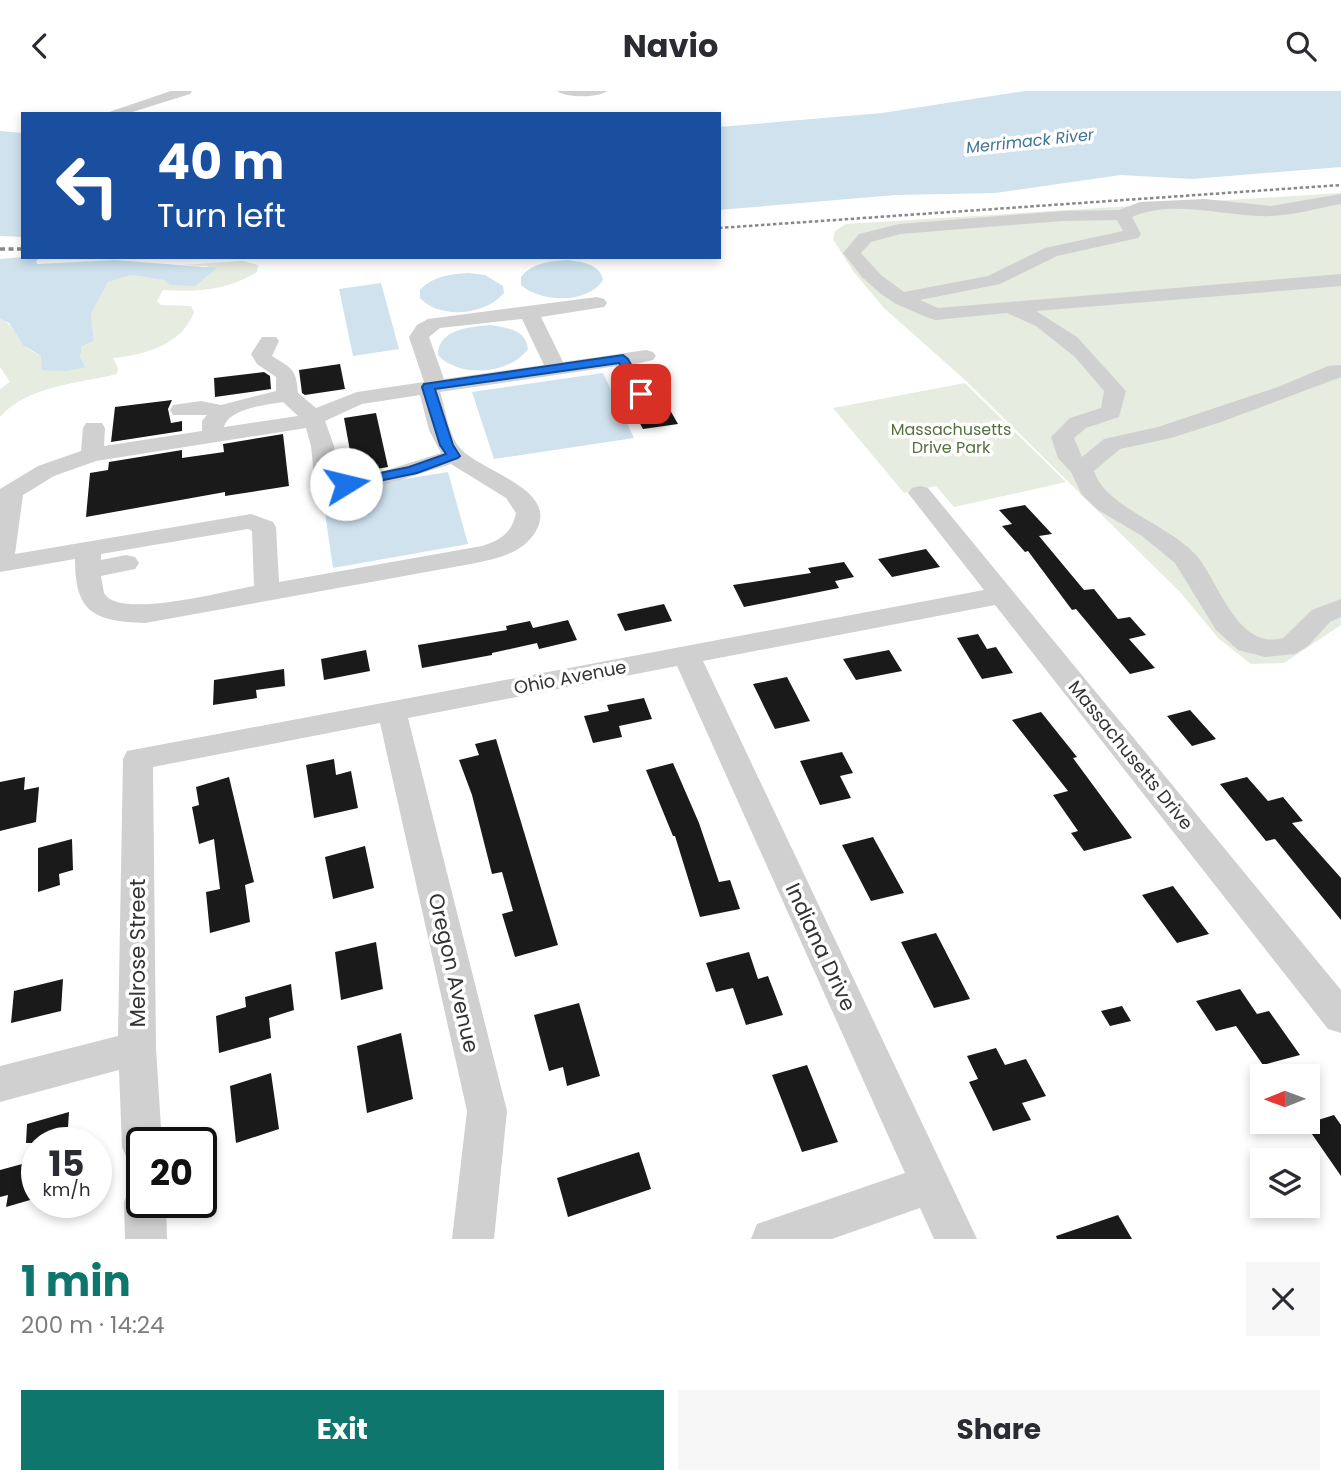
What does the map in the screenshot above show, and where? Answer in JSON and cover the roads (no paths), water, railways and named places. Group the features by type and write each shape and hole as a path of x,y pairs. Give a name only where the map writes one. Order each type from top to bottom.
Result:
{"street":[{"path":"116,112 183,91"},
{"path":"564,91 600,91"},
{"path":"1122,215 1129,223 1132,234 1051,252 993,279 903,300 886,290 866,272 852,253 864,238 899,229 943,224 1122,215 1140,207 1205,204 1271,211 1341,199"},
{"path":"907,297 914,305 936,314 1341,280"},
{"path":"88,559 92,601 104,611 145,614 476,555 510,544 524,532 530,519 528,506 518,494 454,456 446,445 419,337 424,329 435,323 597,303"},
{"path":"1054,303 1052,319 1056,328"},
{"path":"1011,308 1033,314 1056,328 1099,370 1115,391 1111,411 1078,423 1062,437 1069,458 1082,469 1084,478 1105,503 1148,528 1194,568 1224,626 1233,636 1249,645 1283,649 1294,645 1321,616 1341,608"},
{"path":"529,313 556,368"},
{"path":"269,341 261,354 264,360 286,374 287,395"},
{"path":"126,563 88,559 0,564 6,496 46,471 92,455 312,420 357,398 646,356"},
{"path":"623,359 641,394"},
{"path":"1082,469 1112,445 1163,433 1286,392 1335,370 1341,371"},
{"path":"213,436 213,421 223,412 287,395 305,407 320,429 327,487 384,478 454,456"},
{"path":"181,410 201,407 223,412"},
{"path":"92,455 94,428"},
{"name":"Massachusetts Drive","path":"920,493 1341,1017"},
{"path":"88,559 164,523 251,521 264,527 267,593"},
{"name":"Ohio Avenue","path":"138,759 1002,595"},
{"name":"Indiana Drive","path":"686,655 956,1239"},
{"name":"Oregon Avenue","path":"392,711 487,1111 472,1239"},
{"name":"Melrose Street","path":"138,759 137,1048 141,1127"},
{"path":"0,1084 137,1048"},
{"path":"772,1239 931,1184"},
{"path":"145,1218 146,1239"}],"water":[{"name":"Merrimack River","path":"1025,91 1341,91 1341,167 1192,179 1121,175 995,193 896,195 721,210 721,127 882,113"},
{"path":"0,131 21,133 21,237 0,236"},
{"path":"0,259 38,259 38,264 115,260 217,268 195,286 170,285 164,280 131,275 108,282 91,314 94,341 82,346 80,357 86,367 65,371 42,370 41,356 23,345 9,323 0,319"},
{"path":"567,260 594,267 603,280 587,293 564,298 540,295 521,285 521,277 530,269 548,262"},
{"path":"469,273 485,275 503,286 504,293 486,306 463,312 439,310 420,298 420,290 436,279"},
{"path":"381,283 399,349 353,356 339,289"},
{"path":"490,325 520,333 528,349 509,364 484,370 459,368 438,355 439,346 449,335 456,331"},
{"path":"603,373 634,438 494,459 472,392"},
{"path":"448,472 468,544 333,568 322,492"}],"railway":[{"path":"721,228 1341,185"},
{"path":"0,249 21,249"}],"park label":[{"name":"Massachusetts Drive Park","path":"951,438"}]}
